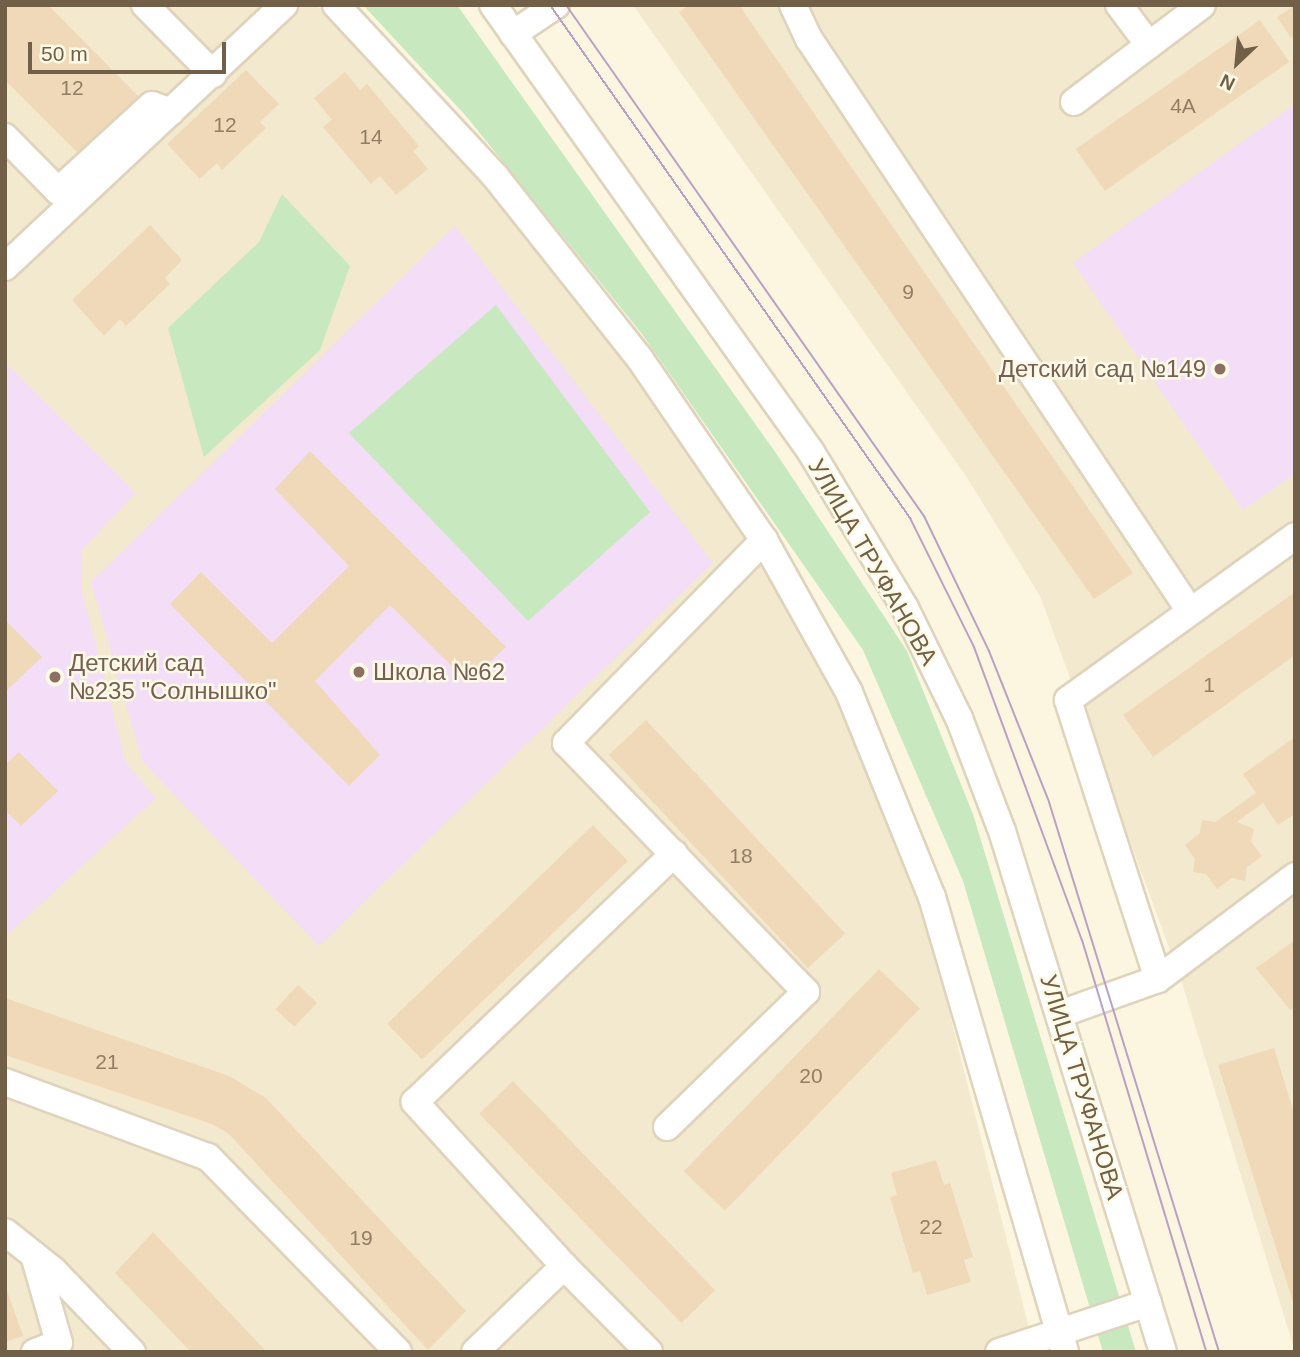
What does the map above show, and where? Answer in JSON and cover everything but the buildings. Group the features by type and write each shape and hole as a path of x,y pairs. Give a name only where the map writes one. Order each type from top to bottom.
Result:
{"street":[{"path":"145,5 213,74"},
{"path":"5,267 284,5"},
{"path":"336,5 504,187 640,359 764,540 849,692 932,897 1062,1341"},
{"name":"УЛИЦА ТРУФАНОВА","path":"493,5 811,452 905,608 973,756 1060,1014 1163,1352"},
{"path":"513,34 556,5"},
{"path":"793,5 809,39 1190,611"},
{"path":"1119,5 1149,45"},
{"path":"1074,102 1202,5"},
{"path":"5,137 58,191 152,105 172,112"},
{"path":"1158,979 1068,700 1295,536"},
{"path":"667,1126 806,992 566,743 764,540"},
{"path":"649,1352 564,1266 415,1102 674,854"},
{"path":"1060,1014 1158,979 1295,876"},
{"path":"5,1082 208,1157 398,1352"},
{"path":"5,1232 34,1255 132,1352"},
{"path":"34,1255 58,1343 35,1352"},
{"path":"475,1352 564,1266"},
{"path":"999,1352 1062,1341 1148,1303"}],"shaded area":[{"path":"5,5 316,5 486,184 631,365 756,552 839,697 921,900 1035,1352 5,1352"},
{"path":"633,5 1295,5 1295,1352 1182,983 1040,596 966,476"},
{"name":"Детский сад №149","path":"1295,104 1295,474 1243,510 1073,263"},
{"name":"Школа №62","path":"455,226 713,563 319,946 142,761 91,582"},
{"name":"Детский сад №235 \"Солнышко\"","path":"5,362 136,493 81,551 82,591 126,763 156,798 5,937"}],"green space":[{"path":"363,5 457,5 778,456 907,651 973,814 1136,1352 1103,1352 963,881 863,650 642,334 466,116"},
{"path":"282,194 350,266 320,350 204,457 168,328 259,242"},
{"path":"496,305 650,512 528,621 349,433"}],"tram line":[{"path":"550,5 910,518 974,647 1082,940 1206,1352"},
{"path":"566,5 924,516 989,651 1049,802 1219,1352"}],"place":[{"name":"Детский сад №149","path":"1220,369"},
{"name":"Школа №62","path":"359,672"},
{"name":"Детский сад №235 \"Солнышко\"","path":"55,677"}]}
